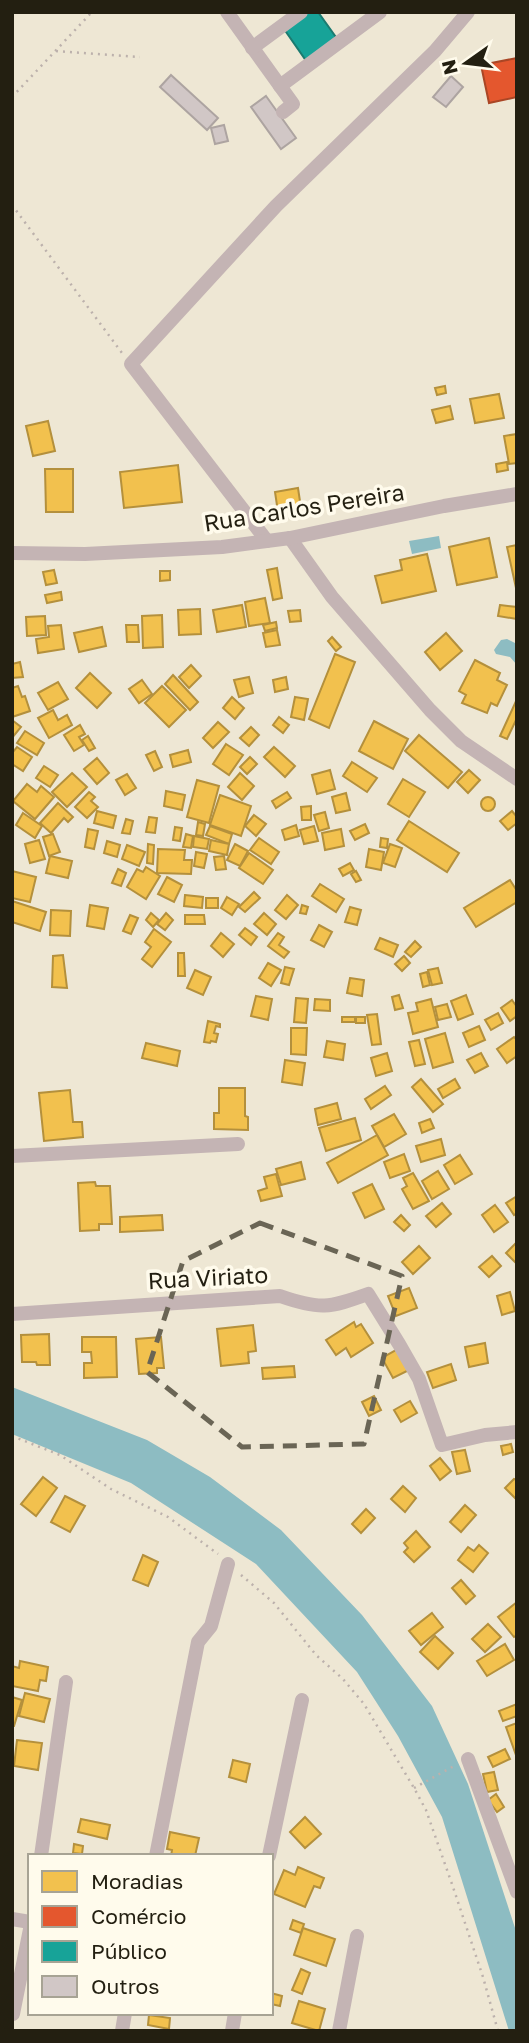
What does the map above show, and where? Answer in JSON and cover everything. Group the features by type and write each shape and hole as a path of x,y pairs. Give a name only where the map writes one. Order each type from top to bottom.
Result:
{"street":[{"path":"227,12 293,104 283,112"},
{"path":"252,48 301,12"},
{"path":"280,86 380,12"},
{"path":"267,541 131,364 276,206 435,51 468,12"},
{"name":"Rua Carlos Pereira","path":"12,553 85,554 222,547 290,538 444,506 517,494"},
{"path":"290,538 332,597 430,710 461,741 517,779"},
{"path":"12,1156 239,1144"},
{"name":"Rua Viriato","path":"12,1314 280,1296 306,1305 334,1306 368,1294 419,1379 442,1445 485,1435 517,1432"},
{"path":"156,1854 198,1642 211,1626 228,1564"},
{"path":"41,1854 66,1682"},
{"path":"269,1854 302,1700"},
{"path":"468,1759 517,1892"},
{"path":"339,2031 356,1936"},
{"path":"13,2014 28,1939"}],"path":[{"path":"12,97 92,12"},
{"path":"56,51 140,57"},
{"path":"12,205 131,364"},
{"path":"414,1788 468,1759"}],"highlighted area":[{"path":"260,1223 402,1276 364,1444 242,1447 147,1372 183,1261"}],"water":[{"path":"439,536 441,548 412,554 409,541"},
{"path":"507,639 517,644 517,665 510,657 496,654 494,650 501,640"},
{"path":"12,1387 147,1440 210,1477 281,1530 362,1615 432,1706 468,1784 517,1934 517,2031 509,2031 442,1817 398,1736 357,1672 256,1564 131,1483 12,1434"}],"building: Moradias":[{"path":"445,386 446,393 437,395 435,388"},
{"path":"499,394 504,418 475,423 470,399"},
{"path":"450,406 453,419 436,423 432,410"},
{"path":"48,421 55,451 33,456 26,426"},
{"path":"517,434 517,463 509,464 504,436"},
{"path":"507,462 508,470 497,472 496,464"},
{"path":"178,465 182,502 124,508 120,472"},
{"path":"45,469 73,469 73,512 46,512"},
{"path":"298,488 301,508 278,512 275,492"},
{"path":"489,538 497,577 457,585 449,547"},
{"path":"517,545 517,588 516,588 507,547"},
{"path":"427,554 436,591 382,603 375,576 402,570 400,560"},
{"path":"277,568 282,598 273,600 267,570"},
{"path":"54,570 57,583 46,585 43,572"},
{"path":"160,571 170,571 170,580 160,581"},
{"path":"61,592 62,600 47,603 45,595"},
{"path":"265,598 270,623 249,626 245,602"},
{"path":"242,605 246,627 217,632 213,610"},
{"path":"500,605 517,607 517,619 498,616"},
{"path":"200,609 201,634 179,635 178,610"},
{"path":"300,610 301,621 290,622 288,611"},
{"path":"162,615 163,647 143,648 142,616"},
{"path":"45,616 46,635 27,636 26,617"},
{"path":"276,622 277,628 265,631 263,625"},
{"path":"61,625 64,649 38,653 36,639 49,637 48,626"},
{"path":"126,625 138,625 139,642 127,642"},
{"path":"102,627 106,646 79,652 74,633"},
{"path":"277,630 280,645 266,647 263,633"},
{"path":"446,633 462,651 440,670 425,652"},
{"path":"332,637 341,647 336,651 328,641"},
{"path":"335,654 355,662 329,728 309,719"},
{"path":"475,660 500,673 497,680 507,685 497,706 491,703 487,713 462,703 466,695 459,691"},
{"path":"20,662 23,677 12,678 12,664"},
{"path":"191,665 201,676 189,688 179,677"},
{"path":"90,673 111,693 97,708 76,688"},
{"path":"173,675 198,702 190,710 165,684"},
{"path":"249,677 253,693 239,697 234,680"},
{"path":"286,677 288,689 275,692 273,680"},
{"path":"142,680 152,694 139,703 129,689"},
{"path":"58,682 68,699 48,710 38,693"},
{"path":"18,686 30,711 12,717 12,688"},
{"path":"162,686 186,710 169,727 145,703"},
{"path":"232,697 244,708 235,719 223,708"},
{"path":"295,697 308,699 304,720 291,717"},
{"path":"517,699 517,718 507,739 500,736"},
{"path":"53,710 58,720 67,715 72,725 49,738 38,718"},
{"path":"279,717 289,725 283,733 273,725"},
{"path":"12,720 21,727 12,738"},
{"path":"374,721 408,739 393,769 359,751"},
{"path":"218,722 229,732 213,748 203,738"},
{"path":"80,725 85,734 79,737 84,745 74,751 64,735"},
{"path":"251,727 259,735 249,746 240,738"},
{"path":"25,731 44,743 37,755 17,743"},
{"path":"419,735 462,772 448,788 405,751"},
{"path":"88,736 95,748 89,751 82,740"},
{"path":"226,744 243,755 229,775 213,764"},
{"path":"17,747 32,757 23,771 12,764 12,753"},
{"path":"274,747 295,766 285,777 264,757"},
{"path":"188,750 191,762 173,767 170,755"},
{"path":"155,751 162,767 154,771 146,755"},
{"path":"250,757 257,764 247,774 240,767"},
{"path":"97,758 109,773 97,784 84,769"},
{"path":"352,762 377,778 367,792 343,776"},
{"path":"44,766 58,775 50,787 36,778"},
{"path":"330,770 335,789 317,794 312,775"},
{"path":"469,770 480,780 468,793 457,782"},
{"path":"72,773 87,787 67,807 52,792"},
{"path":"240,773 254,786 242,800 228,787"},
{"path":"127,774 136,788 125,795 116,780"},
{"path":"403,779 425,792 409,817 388,804"},
{"path":"197,780 219,786 209,823 187,817"},
{"path":"27,784 37,792 41,786 54,797 35,819 13,801"},
{"path":"166,791 185,795 182,810 164,806"},
{"path":"89,792 95,797 91,801 98,807 87,818 75,807"},
{"path":"287,792 291,798 276,808 272,801"},
{"path":"346,793 350,810 336,813 332,797"},
{"path":"220,795 251,806 241,836 210,825"},
{"path":"485,797 491,797 495,804 491,811 485,811 481,807 481,801"},
{"path":"58,803 73,817 68,822 64,818 51,833 40,823"},
{"path":"311,806 311,820 302,820 301,807"},
{"path":"97,811 116,816 113,828 94,823"},
{"path":"512,811 517,817 517,823 508,830 500,821"},
{"path":"325,812 329,828 319,831 314,815"},
{"path":"23,813 42,826 35,838 16,825"},
{"path":"254,815 266,824 256,836 245,826"},
{"path":"149,817 157,818 155,833 146,832"},
{"path":"126,819 133,821 130,834 122,833"},
{"path":"409,821 459,853 447,872 397,840"},
{"path":"198,822 205,824 203,836 196,835"},
{"path":"365,824 369,833 355,840 350,831"},
{"path":"296,825 299,836 285,840 282,830"},
{"path":"210,826 232,834 229,844 206,835"},
{"path":"314,826 318,841 304,844 300,830"},
{"path":"175,827 182,828 180,841 173,840"},
{"path":"88,829 98,831 94,849 85,847"},
{"path":"341,829 344,846 325,850 322,833"},
{"path":"53,834 60,852 49,856 43,837"},
{"path":"186,834 193,836 191,848 183,847"},
{"path":"194,836 209,839 207,849 193,847"},
{"path":"259,838 279,852 271,864 250,850"},
{"path":"381,838 388,839 387,848 380,847"},
{"path":"39,840 45,859 30,863 25,844"},
{"path":"211,840 229,844 227,855 209,851"},
{"path":"107,841 120,845 117,857 104,853"},
{"path":"148,844 154,845 153,864 147,863"},
{"path":"235,844 248,851 240,866 227,860"},
{"path":"390,844 402,848 395,867 383,863"},
{"path":"127,845 145,852 139,866 122,859"},
{"path":"158,849 185,850 184,860 192,860 191,874 157,873"},
{"path":"369,849 384,852 381,870 366,867"},
{"path":"196,852 207,854 204,868 194,866"},
{"path":"249,853 273,870 263,884 239,868"},
{"path":"50,856 72,861 68,878 46,873"},
{"path":"224,856 226,869 216,870 214,857"},
{"path":"350,863 354,870 343,876 339,869"},
{"path":"146,867 160,876 146,899 127,887 137,869 143,872"},
{"path":"118,869 126,873 121,886 112,883"},
{"path":"12,871 36,877 30,902 12,898"},
{"path":"356,871 361,880 356,882 351,874"},
{"path":"167,877 182,885 174,902 158,894"},
{"path":"510,880 517,891 517,902 476,927 464,908"},
{"path":"320,884 344,899 336,912 312,896"},
{"path":"254,892 260,898 245,912 239,907"},
{"path":"185,895 203,897 202,908 184,906"},
{"path":"287,895 298,905 286,919 275,910"},
{"path":"227,897 239,904 232,915 221,908"},
{"path":"206,898 218,898 218,908 206,908"},
{"path":"12,901 46,912 40,931 12,922"},
{"path":"90,905 108,908 104,929 87,926"},
{"path":"302,905 308,907 306,914 300,913"},
{"path":"350,907 361,910 357,925 345,922"},
{"path":"51,910 71,911 70,936 50,935"},
{"path":"151,913 159,920 153,927 146,920"},
{"path":"166,913 173,920 165,930 157,924"},
{"path":"264,913 276,924 267,935 254,924"},
{"path":"130,915 138,918 131,934 123,931"},
{"path":"185,915 204,915 205,924 185,924"},
{"path":"319,925 332,932 324,947 311,940"},
{"path":"245,928 257,937 251,945 239,935"},
{"path":"154,929 171,942 152,967 142,959 151,947 145,942"},
{"path":"221,933 234,944 223,957 211,946"},
{"path":"278,933 284,937 279,945 289,952 284,958 268,946"},
{"path":"380,938 398,945 393,957 375,949"},
{"path":"415,941 421,947 411,957 405,952"},
{"path":"178,953 184,953 185,976 178,976"},
{"path":"63,955 67,988 52,987 53,956"},
{"path":"404,956 410,963 402,971 395,964"},
{"path":"268,963 281,970 271,986 259,978"},
{"path":"285,967 294,969 289,985 281,983"},
{"path":"438,968 442,983 432,985 428,970"},
{"path":"195,970 211,977 203,995 187,988"},
{"path":"427,972 430,985 423,987 420,974"},
{"path":"350,978 364,980 362,996 347,993"},
{"path":"399,995 403,1008 395,1010 392,997"},
{"path":"466,995 473,1014 458,1020 451,1001"},
{"path":"256,996 272,999 268,1020 251,1016"},
{"path":"296,998 308,999 306,1023 294,1022"},
{"path":"315,999 330,1000 330,1011 314,1010"},
{"path":"431,999 438,1027 413,1034 408,1013 418,1011 416,1003"},
{"path":"512,1000 517,1007 517,1016 510,1021 501,1008"},
{"path":"447,1004 451,1017 438,1020 435,1007"},
{"path":"498,1013 503,1023 491,1030 485,1020"},
{"path":"377,1014 381,1044 372,1045 367,1015"},
{"path":"342,1017 355,1017 355,1022 342,1022"},
{"path":"356,1017 365,1017 365,1023 356,1023"},
{"path":"208,1021 220,1024 220,1027 216,1026 214,1033 218,1034 216,1042 204,1042"},
{"path":"479,1026 485,1040 469,1047 463,1033"},
{"path":"291,1028 307,1028 306,1055 291,1054"},
{"path":"445,1033 453,1062 433,1068 425,1039"},
{"path":"514,1037 517,1040 517,1056 507,1063 497,1049"},
{"path":"419,1040 425,1064 415,1066 409,1042"},
{"path":"327,1041 345,1044 343,1060 324,1057"},
{"path":"146,1043 180,1051 177,1066 142,1058"},
{"path":"387,1053 392,1071 376,1076 371,1058"},
{"path":"481,1053 488,1066 475,1073 467,1060"},
{"path":"285,1060 305,1063 302,1085 282,1082"},
{"path":"421,1079 443,1104 433,1112 412,1087"},
{"path":"455,1079 460,1088 443,1098 438,1089"},
{"path":"385,1086 391,1095 371,1109 365,1099"},
{"path":"219,1088 245,1088 248,1130 214,1129 214,1113 219,1113"},
{"path":"70,1090 73,1122 82,1122 83,1137 44,1141 39,1093"},
{"path":"337,1103 341,1119 318,1125 315,1109"},
{"path":"394,1114 406,1134 384,1147 372,1126"},
{"path":"355,1118 361,1140 326,1151 319,1128"},
{"path":"430,1119 434,1128 422,1133 419,1123"},
{"path":"377,1135 388,1155 338,1183 327,1163"},
{"path":"441,1139 445,1155 421,1162 416,1146"},
{"path":"404,1154 410,1171 390,1178 384,1162"},
{"path":"460,1155 472,1174 455,1184 444,1165"},
{"path":"301,1162 305,1179 281,1185 276,1169"},
{"path":"438,1171 449,1189 432,1199 422,1181"},
{"path":"413,1173 429,1201 413,1209 402,1189 407,1186 403,1178"},
{"path":"276,1174 282,1196 261,1201 258,1191 267,1188 264,1177"},
{"path":"95,1182 96,1186 110,1186 112,1224 99,1224 99,1230 80,1231 78,1183"},
{"path":"372,1184 384,1209 365,1218 353,1193"},
{"path":"517,1196 517,1213 514,1215 506,1203"},
{"path":"442,1203 451,1214 436,1227 426,1216"},
{"path":"495,1205 508,1222 494,1232 482,1215"},
{"path":"162,1215 163,1230 120,1232 120,1217"},
{"path":"401,1215 410,1225 404,1231 394,1222"},
{"path":"517,1242 517,1264 506,1253"},
{"path":"419,1246 430,1258 413,1274 402,1262"},
{"path":"492,1256 501,1266 489,1277 479,1267"},
{"path":"409,1288 417,1308 396,1316 388,1296"},
{"path":"510,1292 515,1311 502,1315 497,1296"},
{"path":"354,1322 356,1327 361,1324 373,1343 351,1357 346,1348 336,1355 326,1340"},
{"path":"253,1325 256,1351 248,1352 249,1363 221,1366 217,1329"},
{"path":"49,1334 50,1365 22,1362 21,1335"},
{"path":"82,1337 116,1337 117,1377 84,1378 84,1363 92,1363 91,1352 82,1352"},
{"path":"161,1337 164,1368 157,1368 157,1373 139,1374 136,1339"},
{"path":"485,1343 488,1363 469,1367 465,1347"},
{"path":"398,1349 409,1370 393,1378 382,1358"},
{"path":"451,1364 456,1380 433,1388 427,1372"},
{"path":"294,1366 295,1377 263,1379 262,1368"},
{"path":"374,1396 381,1410 369,1416 362,1402"},
{"path":"410,1401 417,1413 401,1422 394,1410"},
{"path":"511,1444 513,1452 503,1455 501,1446"},
{"path":"465,1450 470,1471 457,1474 452,1452"},
{"path":"440,1458 451,1471 440,1480 430,1466"},
{"path":"43,1477 57,1488 36,1516 21,1504"},
{"path":"514,1479 517,1480 517,1500 505,1488"},
{"path":"403,1486 416,1498 405,1512 391,1499"},
{"path":"65,1496 85,1506 70,1532 51,1522"},
{"path":"465,1505 476,1515 461,1532 450,1522"},
{"path":"366,1509 375,1518 361,1533 352,1524"},
{"path":"416,1531 430,1547 414,1562 404,1552 408,1548 404,1543"},
{"path":"479,1545 488,1553 473,1572 458,1560 468,1547 474,1551"},
{"path":"143,1555 158,1562 148,1586 133,1580"},
{"path":"461,1580 475,1596 466,1604 452,1588"},
{"path":"517,1602 517,1635 514,1637 498,1617"},
{"path":"432,1613 443,1627 421,1645 409,1631"},
{"path":"488,1624 501,1637 485,1652 472,1639"},
{"path":"435,1636 453,1653 438,1669 420,1652"},
{"path":"505,1644 514,1660 487,1676 477,1661"},
{"path":"20,1661 48,1667 46,1681 40,1680 38,1691 12,1686 12,1666 19,1668"},
{"path":"25,1693 50,1699 44,1722 19,1716"},
{"path":"12,1697 22,1700 14,1726 12,1726"},
{"path":"517,1704 517,1716 503,1721 499,1711"},
{"path":"517,1723 517,1758 506,1727"},
{"path":"17,1740 42,1743 38,1770 14,1766"},
{"path":"505,1749 510,1759 493,1767 488,1757"},
{"path":"233,1760 250,1764 246,1782 229,1777"},
{"path":"494,1772 498,1790 487,1792 483,1774"},
{"path":"496,1794 504,1807 497,1812 488,1800"},
{"path":"305,1817 321,1834 305,1848 290,1832"},
{"path":"81,1819 110,1825 107,1839 78,1832"},
{"path":"170,1832 199,1838 195,1854 171,1854 172,1850 167,1849"},
{"path":"74,1844 83,1846 82,1854 73,1853"},
{"path":"298,1867 324,1878 320,1888 314,1886 305,1907 274,1894 284,1870 295,1875"},
{"path":"293,1920 304,1924 301,1933 290,1929"},
{"path":"303,1928 335,1939 326,1966 294,1955"},
{"path":"301,1969 310,1973 302,1994 292,1990"},
{"path":"273,1994 282,1996 280,2006 273,2004"},
{"path":"299,2001 325,2009 319,2031 292,2023"},
{"path":"149,2015 170,2018 169,2029 148,2025"}],"building: Comércio":[{"path":"517,58 517,97 489,103 481,65"}],"building: Público":[{"path":"306,12 318,12 338,40 307,62 284,29"}],"building: Outros":[{"path":"171,75 218,118 207,130 160,87"},
{"path":"451,76 463,87 446,107 433,97"},
{"path":"266,96 296,138 281,149 251,107"},
{"path":"224,125 228,141 215,144 211,128"}]}
